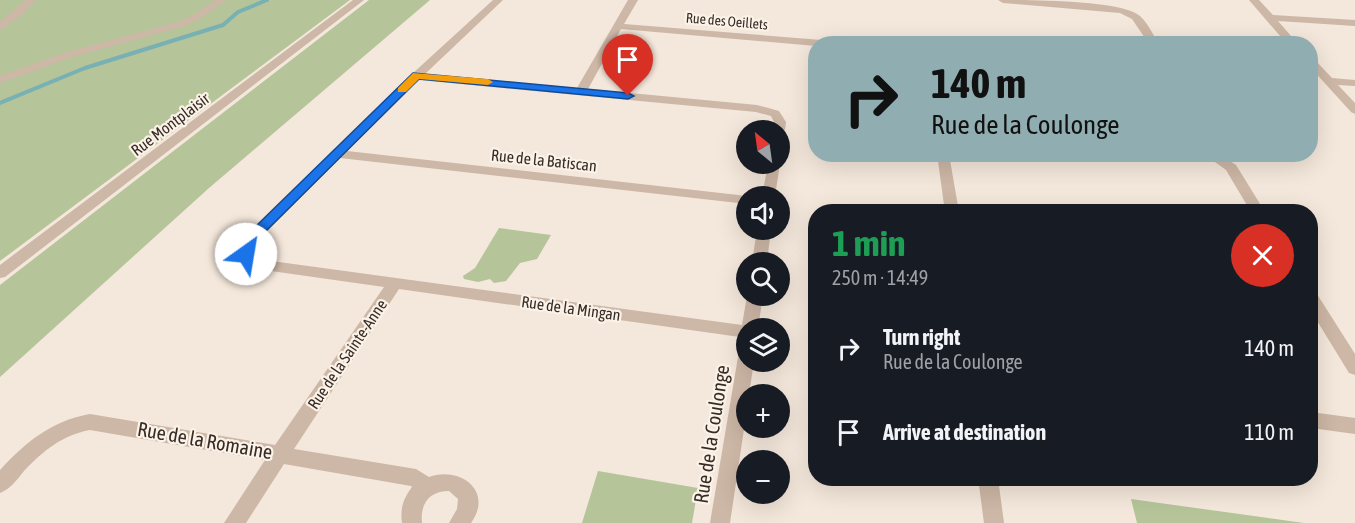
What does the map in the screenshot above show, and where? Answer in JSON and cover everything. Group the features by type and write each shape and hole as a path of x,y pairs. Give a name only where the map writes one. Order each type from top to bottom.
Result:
{"street":[{"path":"0,80 68,55 139,38 181,24 197,17 221,0"},
{"name":"Rue Montplaisir","path":"0,273 359,0"},
{"name":"Rue de la Sainte-Anne","path":"234,523 394,284 262,266 254,263 246,254 250,242 416,76 498,0"},
{"path":"581,91 633,0"},
{"path":"1003,0 1122,10 1136,16 1149,36"},
{"path":"1254,0 1286,36"},
{"path":"0,27 31,1"},
{"path":"1271,18 1355,22"},
{"name":"Rue des Oeillets","path":"618,26 808,42"},
{"path":"1318,69 1355,110"},
{"path":"416,76 765,110 778,120"},
{"path":"1329,81 1355,83"},
{"name":"Rue de la Batiscan","path":"338,154 736,199"},
{"path":"944,162 951,204"},
{"path":"1222,162 1231,168 1253,204"},
{"name":"Rue de la Mingan","path":"394,284 736,331"},
{"path":"1318,309 1355,368"},
{"name":"Rue de la Coulonge","path":"720,523 744,372"},
{"path":"1318,421 1355,426"},
{"name":"Rue de la Romaine","path":"0,484 41,442 54,433 80,423 101,423 416,478 426,487 443,482 459,485 465,489 469,503 459,523"},
{"path":"989,486 994,523"},
{"path":"412,523 410,512 412,503 426,487"}],"green space":[{"path":"0,0 350,0 0,261"},
{"path":"369,0 430,0 209,188 0,377 0,285"},
{"path":"499,228 551,235 537,259 520,263 506,281 494,283 490,279 478,282 464,279 463,276 475,268"},
{"path":"598,471 698,488 692,523 582,523"},
{"path":"1131,499 1304,523 1137,523"}],"waterway":[{"path":"0,103 85,68 223,25 238,12 267,0"}],"slow traffic":[{"path":"402,90 416,76 488,82"}],"route":[{"path":"246,254 250,242 257,233 416,76 628,96"}]}
